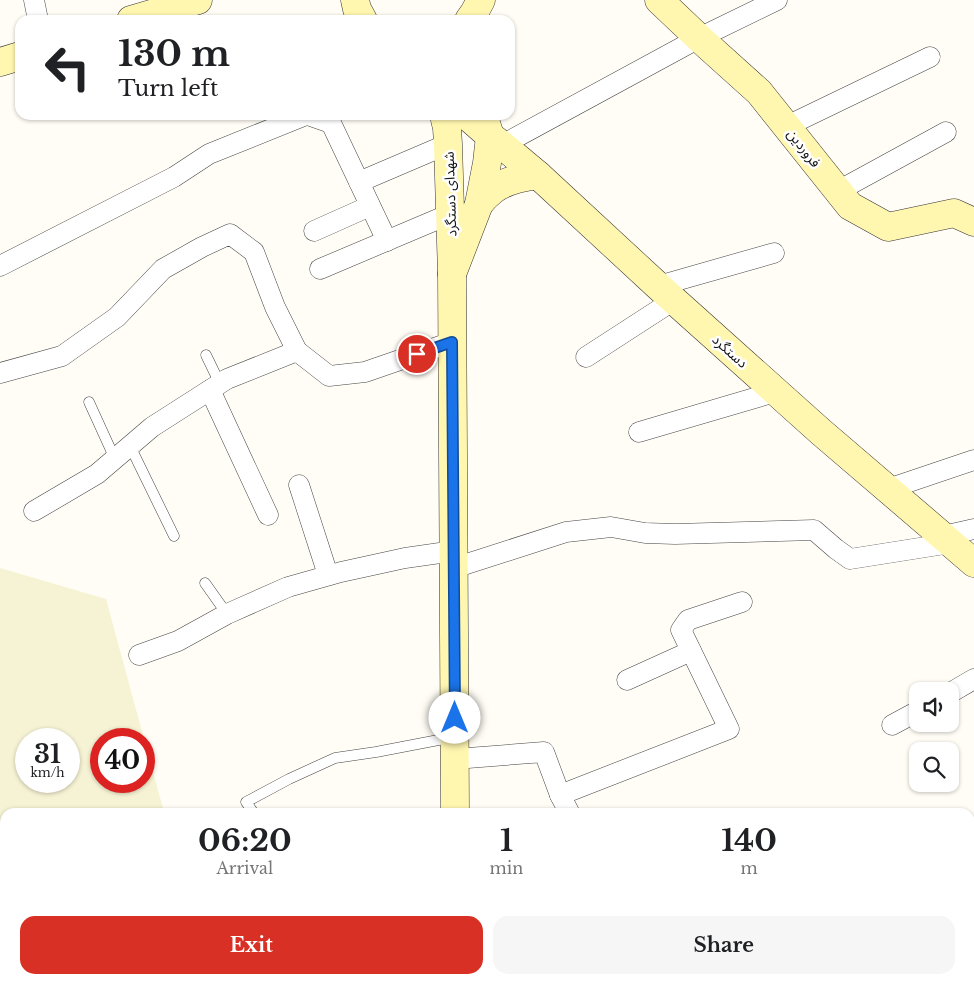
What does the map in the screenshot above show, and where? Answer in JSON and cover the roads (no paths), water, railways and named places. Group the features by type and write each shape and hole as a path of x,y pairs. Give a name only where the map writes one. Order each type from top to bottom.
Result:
{"street":[{"path":"34,0 37,15"},
{"path":"472,15 482,0"},
{"path":"480,15 482,0"},
{"name":"فروردین","path":"659,0 759,92 850,206 888,227 954,213 974,222"},
{"path":"492,132 699,38 777,0"},
{"path":"146,15 186,2"},
{"path":"786,126 930,57"},
{"path":"0,62 15,58"},
{"path":"0,266 174,177 208,154 294,120"},
{"path":"322,120 331,123 387,241"},
{"name":"شهدای دستگرد","path":"446,120 448,128 452,274 456,808"},
{"name":"دستگرد","path":"474,120 492,132 666,293 821,432 974,563"},
{"name":"شهدای دستگرد","path":"452,274 478,204 492,132"},
{"path":"838,191 946,132"},
{"path":"359,182 448,144"},
{"path":"478,204 494,189 508,182 538,175"},
{"path":"314,231 370,206"},
{"path":"320,269 450,214"},
{"path":"0,373 62,356 117,318 163,269 230,234 254,252 276,307 297,351 329,376 365,372 452,342"},
{"path":"586,357 666,293 774,253"},
{"path":"34,511 97,474 152,427 215,387 227,380 297,351"},
{"path":"215,387 268,515"},
{"path":"639,432 776,392"},
{"path":"888,489 974,460"},
{"path":"299,485 328,575"},
{"path":"139,656 178,641 227,614 288,587 328,575 405,558 454,559 566,532 611,527 660,534 814,530 850,559 947,540 974,529"},
{"path":"455,748 544,752 565,804 729,730 681,630 688,620 742,602"},
{"path":"627,680 691,651"},
{"path":"959,687 974,679"},
{"path":"892,725 909,716"}],"lane":[{"path":"206,355 215,387"},
{"path":"89,402 115,459"},
{"path":"130,446 174,536"},
{"path":"205,583 227,614"},
{"path":"250,808 246,802 289,779 335,758 376,752 455,748"}]}
